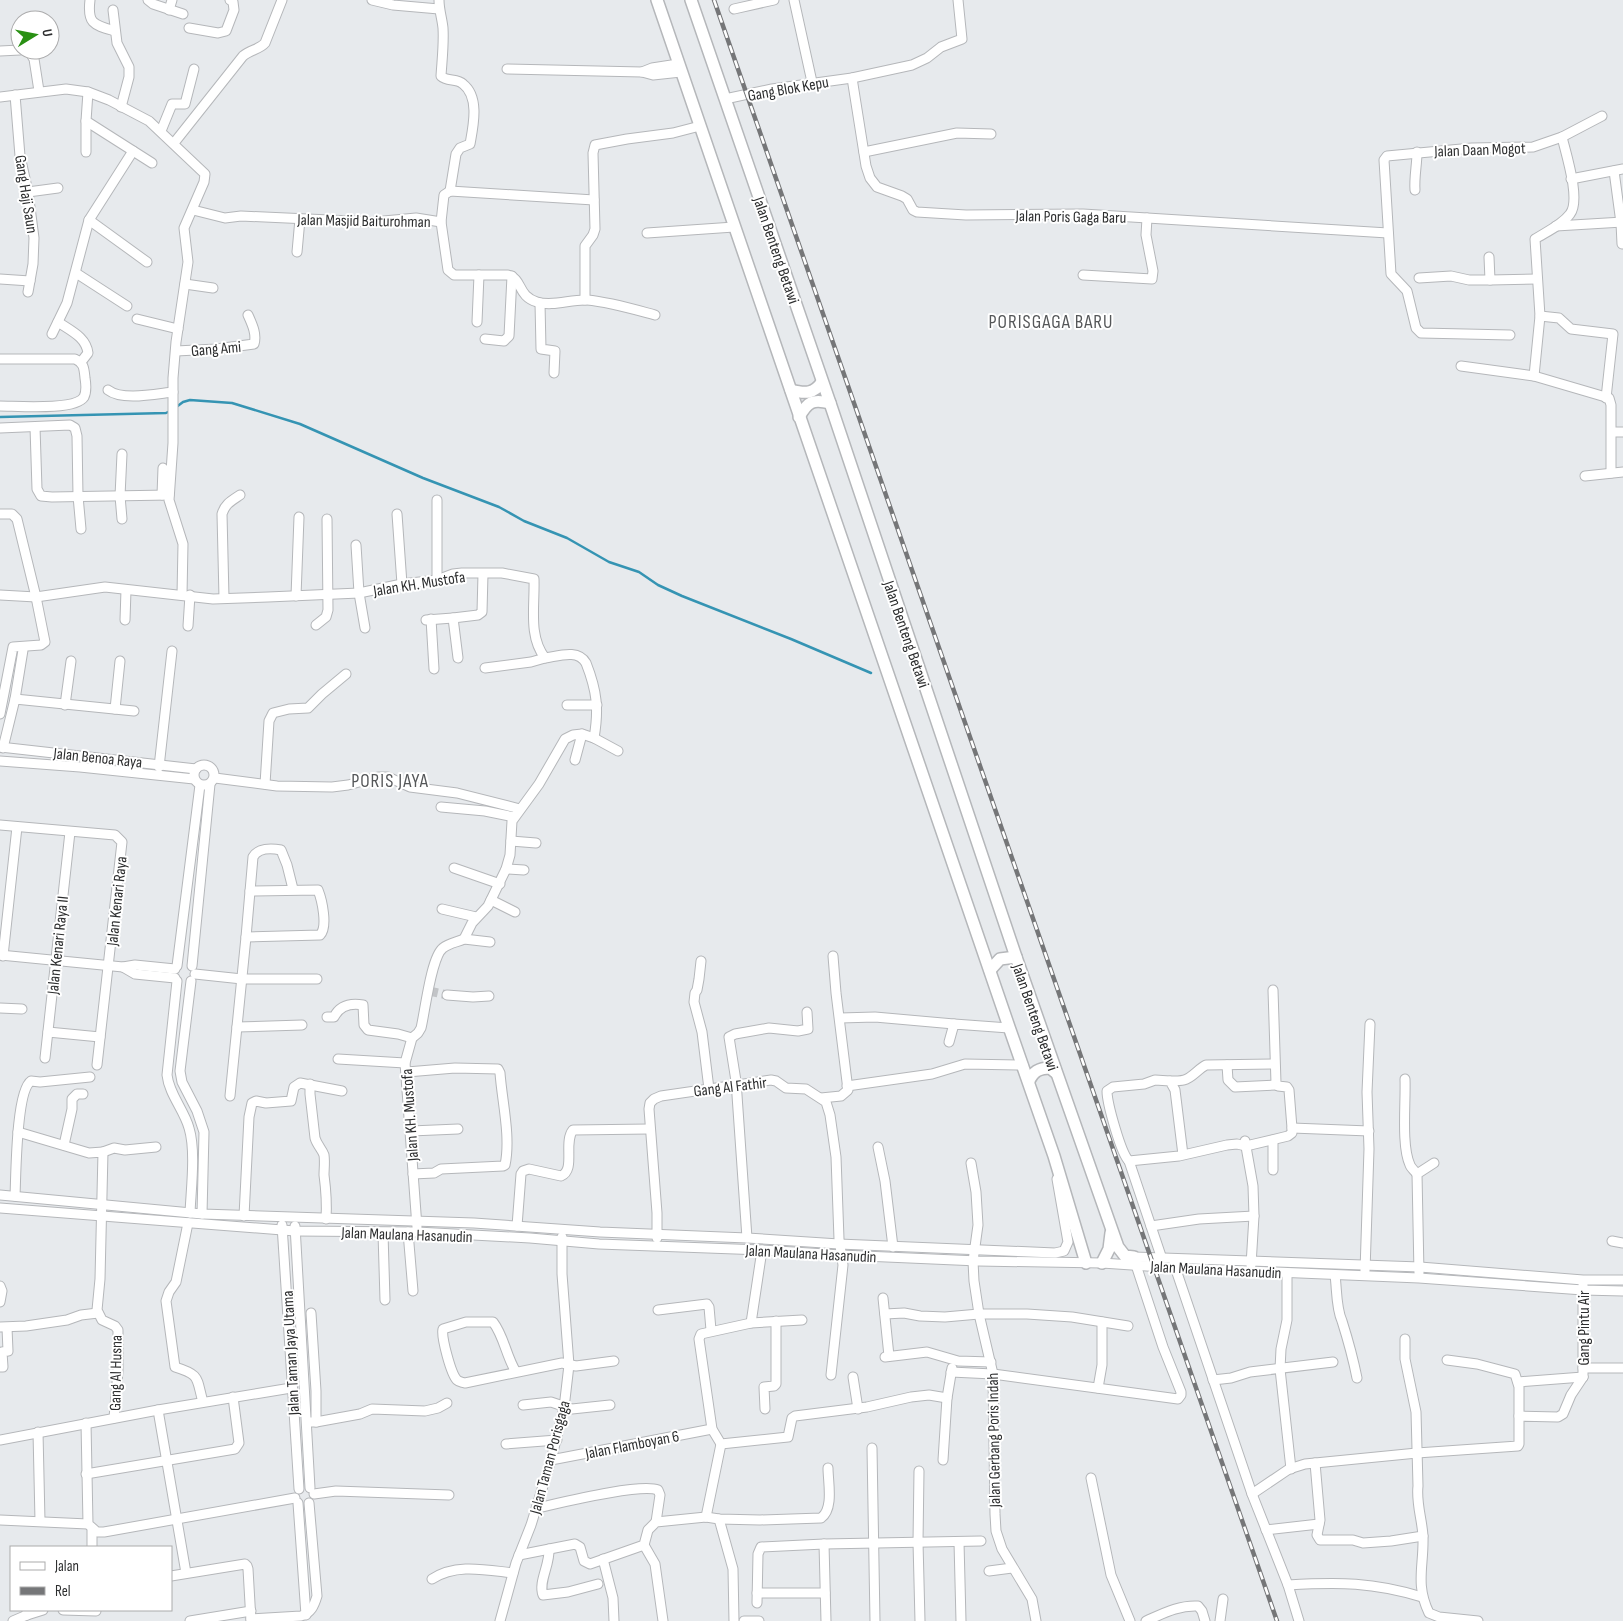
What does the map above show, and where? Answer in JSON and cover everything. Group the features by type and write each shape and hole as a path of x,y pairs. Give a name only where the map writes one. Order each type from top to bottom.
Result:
{"main road":[{"name":"Jalan Benteng Betawi","path":"657,0 734,226 794,391 1009,1028 1029,1081 1086,1262"},
{"name":"Jalan Benteng Betawi","path":"691,0 820,385 1055,1072 1122,1253 1135,1261"},
{"path":"794,391 810,392 820,385"},
{"path":"801,414 810,403 826,402"},
{"path":"990,970 1000,959 1016,957"},
{"path":"1029,1081 1032,1074 1037,1070 1050,1068 1055,1072"},
{"path":"1102,1263 1109,1248 1111,1226"}],"street":[{"path":"90,0 90,21 98,26 115,31"},
{"path":"148,0 153,4 184,14"},
{"path":"169,10 172,0"},
{"path":"190,28 218,33 226,31 234,10 233,2 230,0"},
{"path":"174,143 243,56 265,43 282,0"},
{"path":"372,0 393,5 439,4 444,41 441,76 464,84 474,104 470,144 460,148 456,154 450,191"},
{"path":"734,9 774,0"},
{"path":"794,0 812,82"},
{"name":"Gang Blok Kepu","path":"725,99 812,82 852,78 921,62 941,47 962,39 958,0"},
{"path":"113,10 118,48 129,67 129,77 121,107"},
{"path":"34,60 39,91"},
{"path":"508,69 642,72 653,74 680,68"},
{"path":"161,131 172,104 185,104 194,70"},
{"name":"Jalan Poris Gaga Baru","path":"852,78 870,178 877,187 907,199 913,210 917,212 966,215 1083,214 1388,233"},
{"path":"0,97 66,89 88,92 110,100 149,121 205,174 204,182 183,232 188,257 178,329 173,392 173,420 166,495"},
{"path":"86,152 88,92"},
{"name":"Gang Haji Saun","path":"15,95 20,156 28,192 34,238 28,292"},
{"name":"Jalan Daan Mogot","path":"1388,233 1384,160 1387,156 1472,148 1533,147 1562,137 1602,116"},
{"path":"86,122 152,163"},
{"path":"585,300 585,249 586,244 594,233 593,153 595,145 673,133 700,126"},
{"path":"864,152 957,133 991,134"},
{"path":"1534,376 1540,316 1535,239 1564,221 1574,204 1562,137"},
{"path":"52,334 67,303 89,220 132,151"},
{"path":"1415,190 1414,175 1417,165 1417,152"},
{"path":"1571,179 1619,170 1622,244"},
{"path":"28,192 58,188"},
{"path":"441,222 442,200 444,195 450,191 594,200"},
{"name":"Jalan Masjid Baiturohman","path":"193,210 225,218 241,216 373,222 416,218 441,222 450,274 457,276 503,274 512,276"},
{"path":"1083,276 1152,280 1153,271 1146,236 1147,218"},
{"path":"297,252 300,219"},
{"path":"89,220 147,262"},
{"path":"1555,226 1622,222"},
{"path":"647,233 734,226"},
{"path":"1388,233 1391,274 1407,291 1416,328 1421,333 1510,334"},
{"path":"1490,257 1490,280"},
{"path":"76,273 127,306"},
{"path":"477,322 479,275"},
{"path":"512,276 518,282 525,297 540,303 585,300 612,304 655,315"},
{"path":"485,339 504,341 509,336 512,276"},
{"path":"1419,278 1451,276 1469,280 1537,280"},
{"path":"0,279 30,281"},
{"path":"185,284 213,288"},
{"path":"540,303 541,349 555,351 554,373"},
{"name":"Gang Ami","path":"176,351 216,349 254,344 256,337 248,315"},
{"path":"1540,316 1559,318 1571,329 1613,334 1606,398"},
{"path":"137,319 178,329"},
{"path":"58,322 83,339 87,345 88,353 81,362"},
{"path":"1613,343 1623,344"},
{"path":"0,359 75,359 84,366 86,390 84,397 73,405 0,406"},
{"path":"1461,366 1534,376 1606,398 1611,402 1610,473"},
{"path":"108,390 113,394 122,396 173,392"},
{"path":"0,428 70,425 75,428 77,436 78,496 81,529"},
{"path":"35,427 39,493 44,497 166,495"},
{"path":"1612,432 1623,432"},
{"path":"122,454 120,496 122,519"},
{"path":"163,468 166,495 183,544 188,626"},
{"path":"1585,476 1623,472"},
{"path":"224,598 222,514 224,507 240,495"},
{"path":"437,500 438,580"},
{"path":"0,514 9,514 17,519 45,642 43,645 15,647 12,649 0,714"},
{"path":"397,514 402,584"},
{"path":"296,596 299,517"},
{"path":"316,625 326,616 328,610 326,595 327,519"},
{"path":"356,545 359,593 365,628"},
{"name":"Jalan KH. Mustofa","path":"0,596 36,597 105,587 209,598 326,595 359,593 402,584 438,580 453,574 502,573 534,579 535,637 537,647 545,658"},
{"path":"434,669 428,620 478,615 482,612 483,574"},
{"path":"125,620 126,590"},
{"path":"453,618 458,658"},
{"path":"2,748 15,699 23,650"},
{"path":"158,775 172,651"},
{"path":"485,668 531,662 545,658 580,655 586,663 595,689 598,716 594,738"},
{"path":"65,704 71,661"},
{"path":"115,709 120,661"},
{"path":"265,784 269,721 273,713 289,709 308,708 346,674"},
{"path":"15,699 134,711"},
{"path":"566,705 597,705"},
{"path":"575,760 582,734"},
{"path":"490,942 464,938 476,917 491,900 506,870 510,856 511,824 539,784 564,739 582,734 594,738 618,752"},
{"name":"Jalan Benoa Raya","path":"0,761 158,775 207,785 212,781 214,771 209,766 202,765 196,769 2,748"},
{"path":"80,767 82,756"},
{"path":"190,1211 192,1189 189,1128 169,1086 167,1075 197,782 196,769"},
{"path":"202,1212 204,1132 202,1123 182,1082 180,1071 212,781 277,786 332,787 378,777 388,777 410,787 456,793 517,813"},
{"path":"441,807 517,813"},
{"name":"Jalan Kenari Raya","path":"0,825 115,835 122,842 108,966"},
{"path":"17,827 1,956 123,967 135,974 176,973 185,963 192,974"},
{"name":"Jalan Kenari Raya II","path":"45,1058 70,832"},
{"path":"511,841 536,843"},
{"path":"230,1096 254,854 262,850 280,850 284,856 293,890"},
{"path":"454,868 500,884"},
{"path":"506,870 524,870"},
{"path":"246,937 320,935 323,933 324,928 322,901 318,890 250,891"},
{"path":"491,900 515,912"},
{"path":"442,909 476,917"},
{"name":"Jalan KH. Mustofa","path":"418,1232 406,1067 412,1038 418,1034 421,1028 434,965 439,953 448,945 464,938"},
{"path":"821,1098 841,1096 847,1092 833,956"},
{"path":"701,961 694,1002 702,1032 709,1089"},
{"path":"97,1066 108,966"},
{"path":"176,973 184,984 192,974"},
{"path":"192,974 242,979 317,979"},
{"path":"1273,990 1276,1085"},
{"path":"447,995 489,996"},
{"path":"327,1017 334,1017 340,1008 344,1006 363,1005 364,1025 368,1030 412,1038"},
{"path":"0,1008 22,1009"},
{"path":"747,1234 736,1086 730,1036 768,1028 798,1031 808,1029 807,1012"},
{"path":"840,1018 875,1017 1009,1028"},
{"path":"237,1027 302,1024"},
{"path":"949,1042 954,1024"},
{"path":"1365,1276 1370,1024"},
{"path":"48,1032 100,1037"},
{"path":"338,1059 406,1067 498,1069 500,1072 505,1122 505,1165 441,1169 434,1173 413,1174"},
{"path":"847,1086 932,1074 966,1064 1023,1065"},
{"path":"1162,1259 1129,1161 1121,1148 1107,1091 1113,1087 1144,1084 1155,1080 1184,1080 1206,1065 1274,1064"},
{"path":"1129,1161 1183,1155 1227,1144 1246,1144 1273,1140 1292,1133 1289,1090 1287,1087 1276,1085 1236,1087 1228,1080 1227,1065"},
{"path":"15,1195 18,1132 24,1090 29,1081 90,1078"},
{"path":"1405,1079 1407,1154 1410,1165 1417,1174 1419,1278"},
{"name":"Gang Al Fathir","path":"657,1246 657,1213 649,1130 649,1109 650,1103 654,1099 774,1080 786,1088 806,1089 821,1098"},
{"path":"1170,1081 1176,1090 1183,1155"},
{"path":"245,1209 249,1117 252,1103 256,1101 266,1103 291,1101 295,1085 300,1083 342,1091"},
{"path":"310,1084 315,1138 317,1145 324,1155 326,1217"},
{"path":"64,1145 72,1109 72,1099 77,1094 83,1094"},
{"path":"821,1098 826,1102 830,1115 836,1157 842,1265 831,1376"},
{"path":"1292,1128 1369,1130"},
{"path":"411,1131 458,1129"},
{"path":"517,1226 521,1174 527,1169 561,1176 565,1175 569,1161 570,1133 573,1130 649,1130"},
{"path":"18,1132 89,1153 103,1152 114,1148 125,1150 156,1147"},
{"path":"1273,1140 1273,1170"},
{"path":"1246,1144 1254,1186 1250,1272"},
{"path":"878,1147 885,1181 894,1247"},
{"name":"Gang Al Husna","path":"103,1152 98,1313 102,1320 115,1326 118,1330 118,1371 114,1418"},
{"name":"Jalan Maulana Hasanudin","path":"0,1195 202,1212 245,1209 282,1218 416,1219 562,1229 657,1230 723,1237 747,1234 839,1238 894,1247 1055,1253 1064,1251 1068,1242 1054,1156"},
{"path":"1417,1174 1434,1162"},
{"name":"Jalan Gerbang Poris Indah","path":"971,1163 976,1192 978,1225 973,1261 974,1282 979,1314 993,1374 994,1514 999,1540 1012,1568 1032,1599 1036,1621"},
{"path":"192,1189 204,1191"},
{"name":"Jalan Maulana Hasanudin","path":"0,1208 296,1231 418,1232 657,1246 973,1261 1102,1263 1162,1259 1174,1264 1365,1260 1420,1268 1583,1280 1623,1280"},
{"path":"1151,1226 1199,1219 1254,1216"},
{"name":"Jalan Taman Jaya Utama","path":"282,1218 297,1497 306,1615"},
{"name":"Jalan Taman Jaya Utama","path":"295,1218 305,1392 311,1422 311,1495 317,1596 314,1606 306,1615"},
{"path":"188,1223 176,1282 168,1292 166,1301 175,1367 188,1370 195,1376 203,1402"},
{"name":"Jalan Taman Porisgaga","path":"500,1621 513,1573 537,1508 557,1440 564,1408 569,1365 562,1274 562,1229"},
{"path":"408,1232 413,1291"},
{"path":"383,1233 385,1300"},
{"path":"722,1248 723,1237"},
{"path":"1612,1241 1623,1243"},
{"path":"751,1323 762,1250"},
{"path":"951,1372 993,1374 1153,1394 1176,1399 1181,1395 1135,1261"},
{"name":"Jalan Maulana Hasanudin","path":"1135,1261 1250,1272 1419,1278 1582,1290 1623,1291"},
{"path":"1174,1264 1252,1494 1288,1585 1300,1621"},
{"path":"1287,1273 1287,1320 1280,1369 1291,1468"},
{"path":"1336,1275 1341,1321 1346,1329 1357,1378"},
{"name":"Gang Pintu Air","path":"1583,1280 1583,1373"},
{"path":"0,1286 2,1291 0,1302"},
{"path":"883,1298 887,1357 927,1352 953,1360 991,1362"},
{"path":"658,1310 707,1304 709,1307 710,1330"},
{"path":"885,1314 904,1312 920,1316 945,1317 979,1314 1027,1314 1128,1326"},
{"path":"0,1367 2,1367 2,1352 8,1351 4,1327 67,1320 81,1315 98,1313"},
{"path":"311,1313 316,1391 311,1422 360,1414 372,1409 425,1411 438,1408 446,1403"},
{"path":"706,1517 721,1444 712,1429 699,1339 701,1334 710,1330 751,1323 802,1320"},
{"path":"765,1409 764,1387 776,1384 776,1321"},
{"path":"516,1372 509,1361 499,1332 493,1322 466,1322 443,1329 443,1341 453,1373 460,1382 464,1383 562,1363 576,1366 614,1361"},
{"path":"1098,1388 1102,1365 1102,1322"},
{"path":"301,1329 312,1329"},
{"path":"1405,1339 1405,1359 1416,1412 1417,1495 1423,1536 1420,1577 1422,1597 1429,1613 1439,1617 1478,1621"},
{"path":"944,1460 947,1398 953,1360"},
{"path":"1252,1494 1291,1468 1305,1464 1417,1453 1518,1446 1520,1444 1518,1382 1515,1374 1447,1360"},
{"path":"1213,1380 1250,1372 1333,1362"},
{"path":"1518,1382 1623,1368"},
{"path":"1519,1416 1558,1417 1563,1414 1583,1373"},
{"path":"853,1377 858,1409"},
{"path":"0,1440 158,1410 292,1388"},
{"path":"305,1392 316,1391"},
{"path":"721,1444 786,1437 789,1435 793,1417 876,1406 911,1396 929,1395 947,1398"},
{"path":"86,1474 235,1449 238,1446 233,1397"},
{"path":"523,1405 550,1402 572,1409 610,1405"},
{"path":"158,1410 186,1573"},
{"path":"86,1423 86,1474 92,1546"},
{"name":"Jalan Flamboyan 6","path":"551,1460 712,1429"},
{"path":"38,1432 40,1521"},
{"path":"506,1444 557,1440"},
{"path":"872,1448 875,1621"},
{"path":"1315,1463 1319,1500 1318,1539 1353,1540 1363,1543 1423,1536"},
{"path":"656,1522 706,1517 719,1520 821,1518 825,1515 828,1508 828,1468"},
{"path":"919,1471 920,1621"},
{"path":"1091,1478 1111,1575 1130,1621"},
{"path":"297,1497 304,1487 311,1495"},
{"path":"537,1508 634,1489 658,1490 660,1495 656,1522 648,1530 644,1545 654,1564 663,1621"},
{"path":"0,1520 40,1521 90,1526 97,1532 104,1532 336,1491 449,1495"},
{"path":"719,1520 733,1569 734,1621"},
{"path":"1266,1530 1319,1524"},
{"path":"825,1593 757,1598 758,1554 761,1548 824,1544 982,1541"},
{"path":"959,1542 961,1621"},
{"path":"519,1555 575,1544 580,1547 586,1563 590,1564 644,1545"},
{"path":"824,1544 826,1621"},
{"path":"549,1549 546,1572 541,1587 542,1595 568,1592 598,1584"},
{"path":"603,1559 613,1598 614,1621"},
{"path":"172,1576 245,1564 248,1566 251,1617"},
{"path":"432,1578 447,1570 464,1568 513,1573"},
{"path":"990,1572 1012,1568"},
{"path":"1288,1585 1330,1582 1364,1584 1383,1586 1422,1597"},
{"path":"1220,1621 1223,1600"},
{"path":"1146,1621 1188,1605 1198,1606 1202,1610 1205,1621"},
{"path":"13,1621 27,1612"},
{"path":"190,1621 306,1615"},
{"path":"744,1621 759,1621"}],"waterway":[{"path":"175,408 183,402 190,400 232,403 300,424 423,478 499,507 524,521 567,538 609,562 639,572 658,585 682,596 871,673"},
{"path":"0,417 166,413 170,411"}],"tunnel":[{"path":"429,991 447,995"}],"railway":[{"path":"714,0 1277,1621"}],"district":[{"name":"PORISGAGA BARU","path":"1051,321"},
{"name":"PORIS JAYA","path":"390,780"}]}
